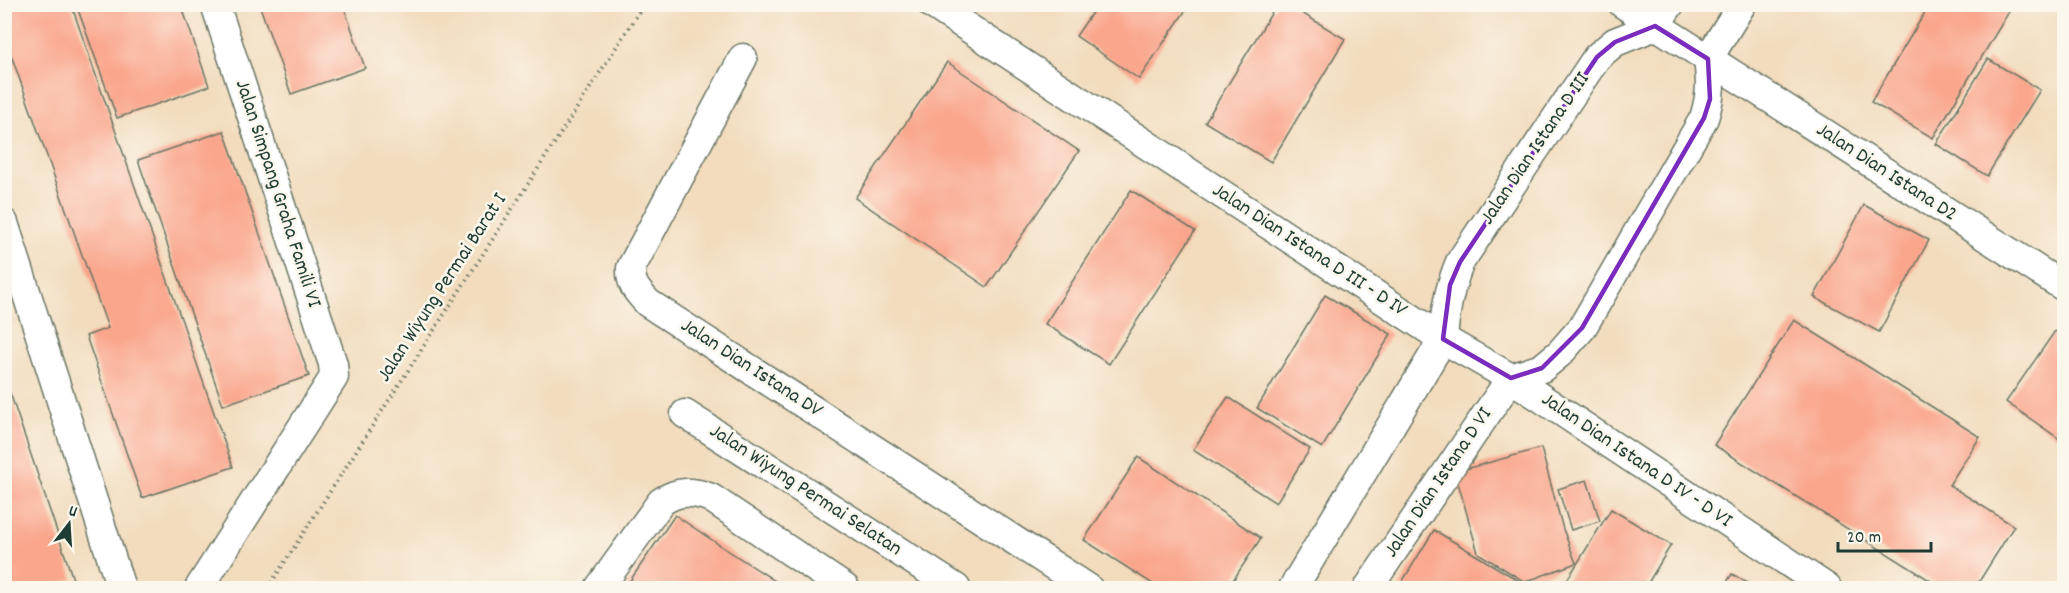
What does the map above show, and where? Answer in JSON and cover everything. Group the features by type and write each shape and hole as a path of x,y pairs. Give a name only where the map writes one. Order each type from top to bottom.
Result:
{"street":[{"name":"Jalan Simpang Graha Famili VI","path":"199,588 334,377 333,364 215,4"},
{"name":"Jalan Dian Istana D III - D IV","path":"932,4 1443,339"},
{"path":"1623,4 1663,15"},
{"path":"1511,378 1542,368 1560,353 1582,328 1704,118 1710,99 1711,78 1708,59 1742,4"},
{"name":"Jalan Dian Istana D III","path":"1443,339 1445,310 1460,262 1597,57 1615,42 1663,15"},
{"name":"Jalan Dian Istana D2","path":"1663,15 1708,59 2064,286"},
{"name":"Jalan Dian Istana DV","path":"743,58 631,268 630,280 637,291 648,303 1088,588"},
{"path":"4,223 121,588"},
{"name":"Jalan Dian Istana D IV - D VI","path":"1443,339 1511,378 1827,588"},
{"path":"1293,588 1443,339"},
{"name":"Jalan Dian Istana D VI","path":"1368,588 1511,378"},
{"name":"Jalan Wiyung Permai Selatan","path":"685,414 956,588"},
{"path":"599,588 661,502 671,495 686,492 697,492 711,498 845,588"}],"path":[{"name":"Jalan Wiyung Permai Barat I","path":"268,588 644,4"}],"highlighted area":[{"path":"1655,26 1708,59 1710,99 1704,118 1582,328 1542,368 1511,378 1443,339 1450,285 1460,262 1597,57 1615,42"}],"building":[{"path":"4,4 71,4 233,467 142,498 86,336 108,328 4,35"},
{"path":"76,4 181,4 209,86 117,118"},
{"path":"259,4 343,4 365,68 291,94"},
{"path":"1098,4 1190,4 1139,79 1076,36"},
{"path":"1277,4 1287,4 1345,39 1271,162 1205,122"},
{"path":"1930,4 2001,4 2010,10 1933,138 1871,102"},
{"path":"1988,59 2040,90 1987,176 1936,144"},
{"path":"947,62 1079,151 987,287 855,198"},
{"path":"224,131 309,376 223,405 138,160"},
{"path":"1131,190 1195,231 1109,364 1045,324"},
{"path":"1864,205 1929,240 1879,332 1814,297"},
{"path":"1325,295 1391,334 1322,448 1257,408"},
{"path":"1794,320 1980,437 1949,485 2014,526 1975,588 1942,588 1714,445"},
{"path":"2055,331 2064,337 2064,442 2006,402"},
{"path":"4,375 73,579 43,588 4,588"},
{"path":"1228,397 1310,449 1276,503 1193,450"},
{"path":"1541,448 1563,529 1576,563 1525,582 1478,553 1455,472"},
{"path":"1138,457 1261,538 1228,588 1159,588 1084,540"},
{"path":"1587,480 1600,521 1571,530 1558,489"},
{"path":"1611,509 1671,545 1645,588 1562,588"},
{"path":"675,515 721,546 786,588 625,588"},
{"path":"1434,530 1531,588 1399,587"},
{"path":"1732,574 1756,588 1723,588"}]}
